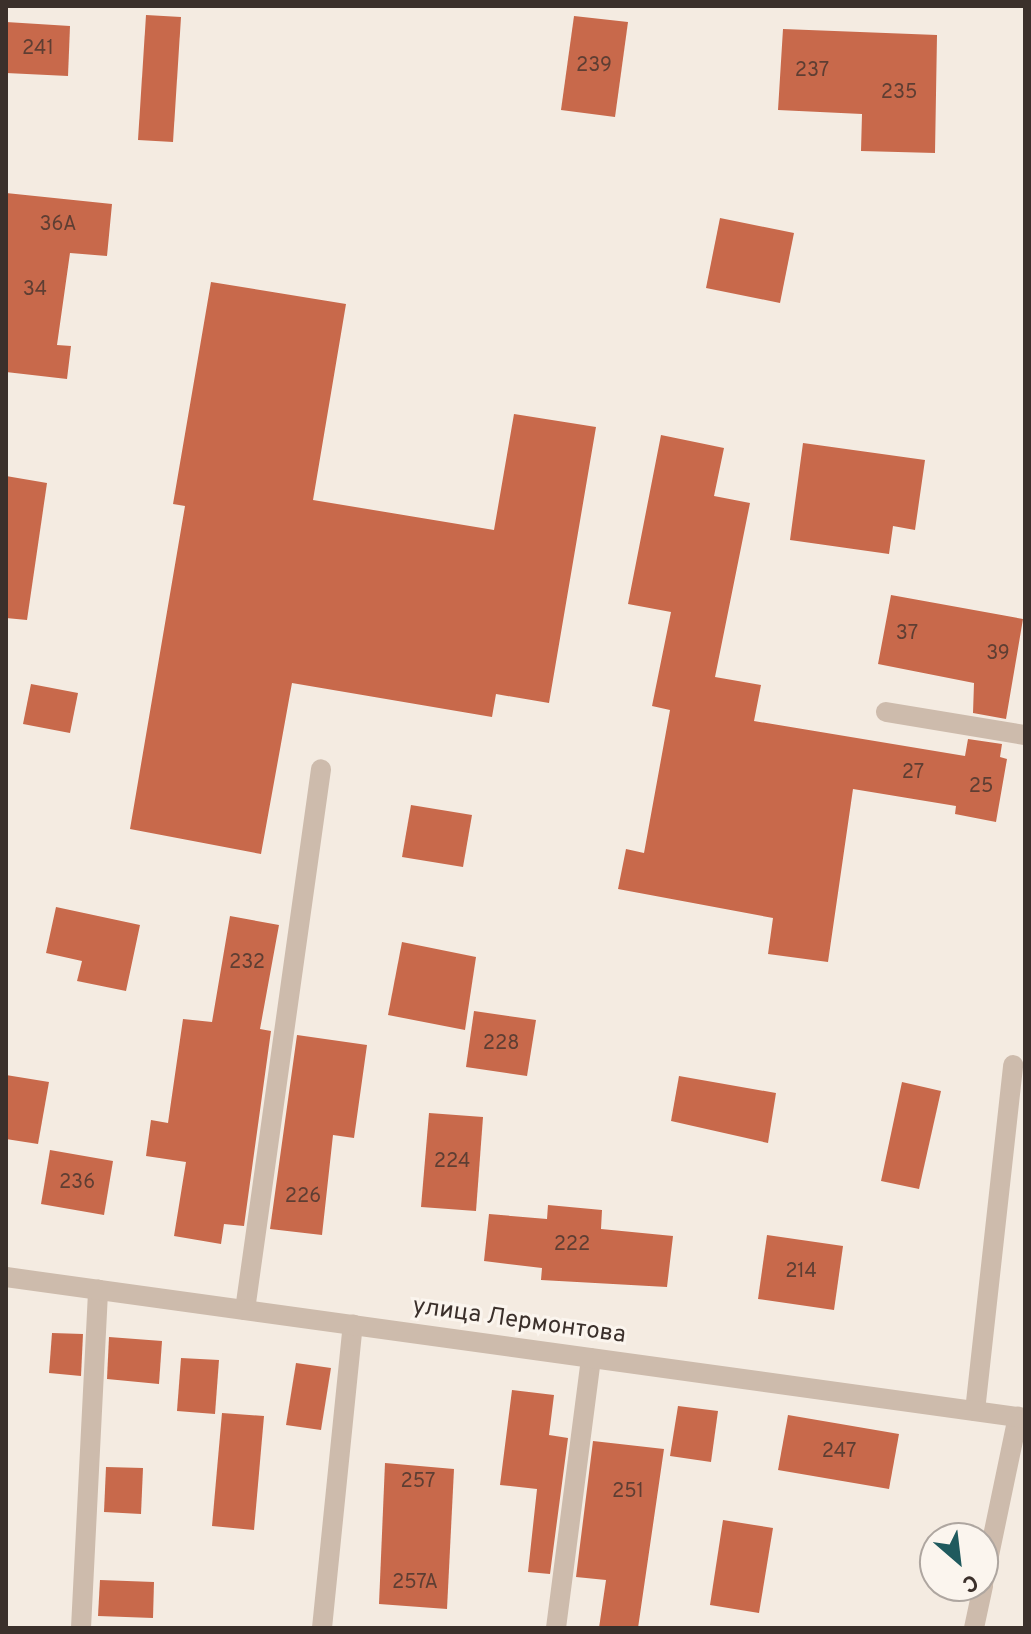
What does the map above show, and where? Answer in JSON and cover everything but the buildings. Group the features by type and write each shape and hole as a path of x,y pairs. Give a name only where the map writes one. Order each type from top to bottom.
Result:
{"street":[{"path":"886,712 1025,735"},
{"path":"245,1310 321,769"},
{"path":"975,1411 1013,1065"},
{"name":"улица Лермонтова","path":"6,1277 1022,1418"},
{"path":"81,1628 98,1289"},
{"path":"322,1628 353,1325"},
{"path":"556,1628 591,1358"},
{"path":"998,1522 1022,1418"},
{"path":"974,1628 979,1602"}]}
